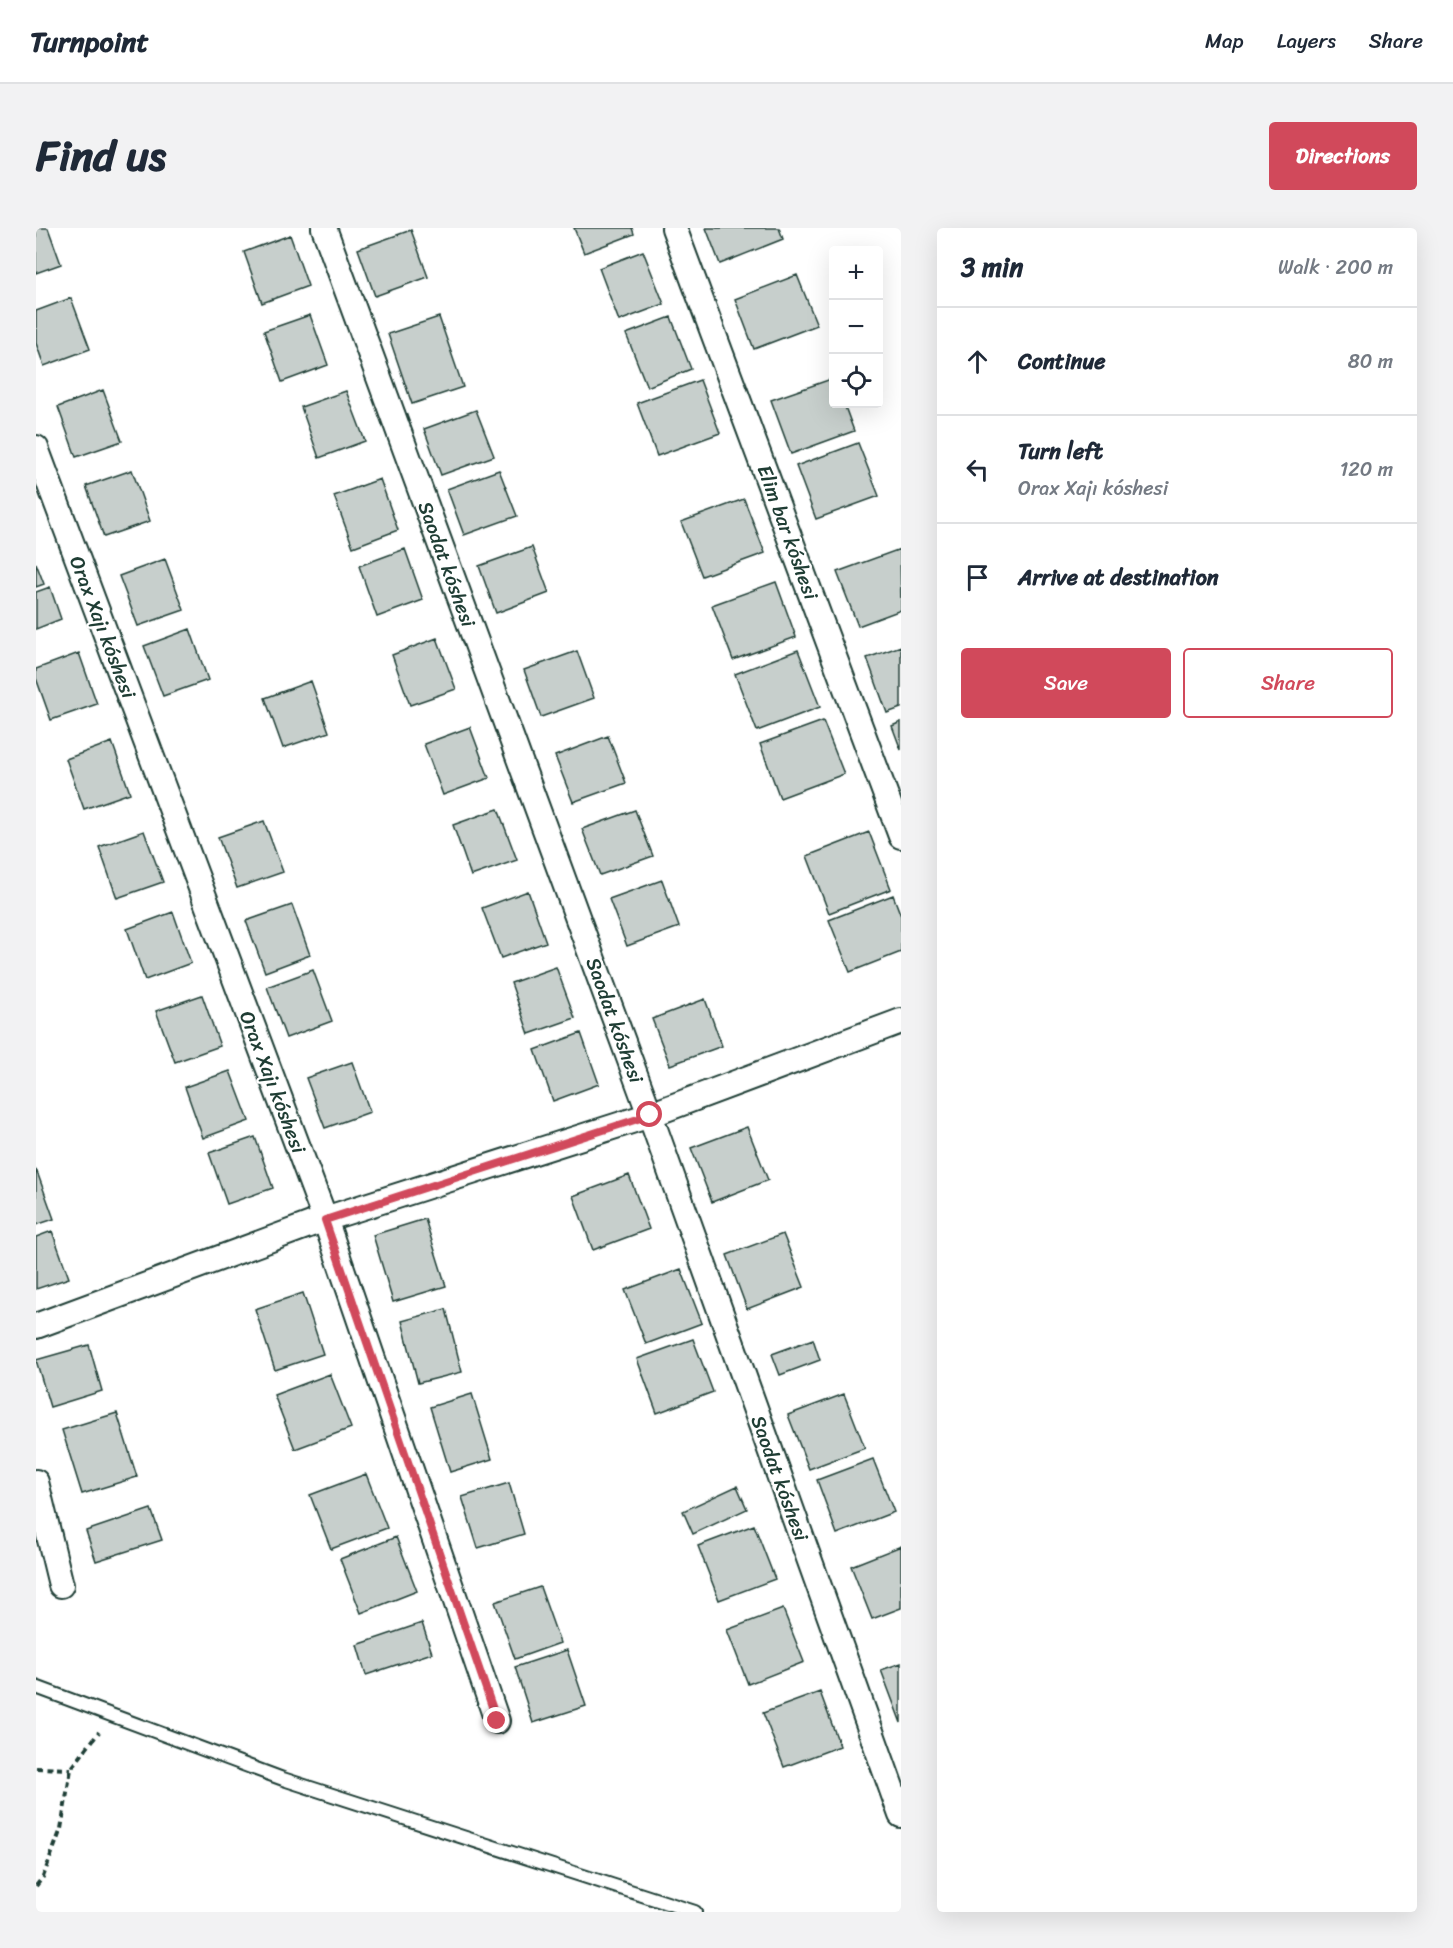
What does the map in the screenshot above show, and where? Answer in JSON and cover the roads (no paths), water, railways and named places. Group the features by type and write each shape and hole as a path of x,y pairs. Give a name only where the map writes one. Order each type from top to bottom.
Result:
{"street":[{"name":"Saodat kóshesi","path":"324,228 650,1115 901,1815"},
{"name":"Elim bar kóshesi","path":"674,228 901,836"},
{"name":"Orax Xajı kóshesi","path":"36,448 325,1220 497,1721"},
{"path":"36,1326 325,1220 650,1115 901,1021"},
{"path":"36,1482 61,1585"}],"lane":[{"path":"36,1687 284,1779 695,1912"}]}
